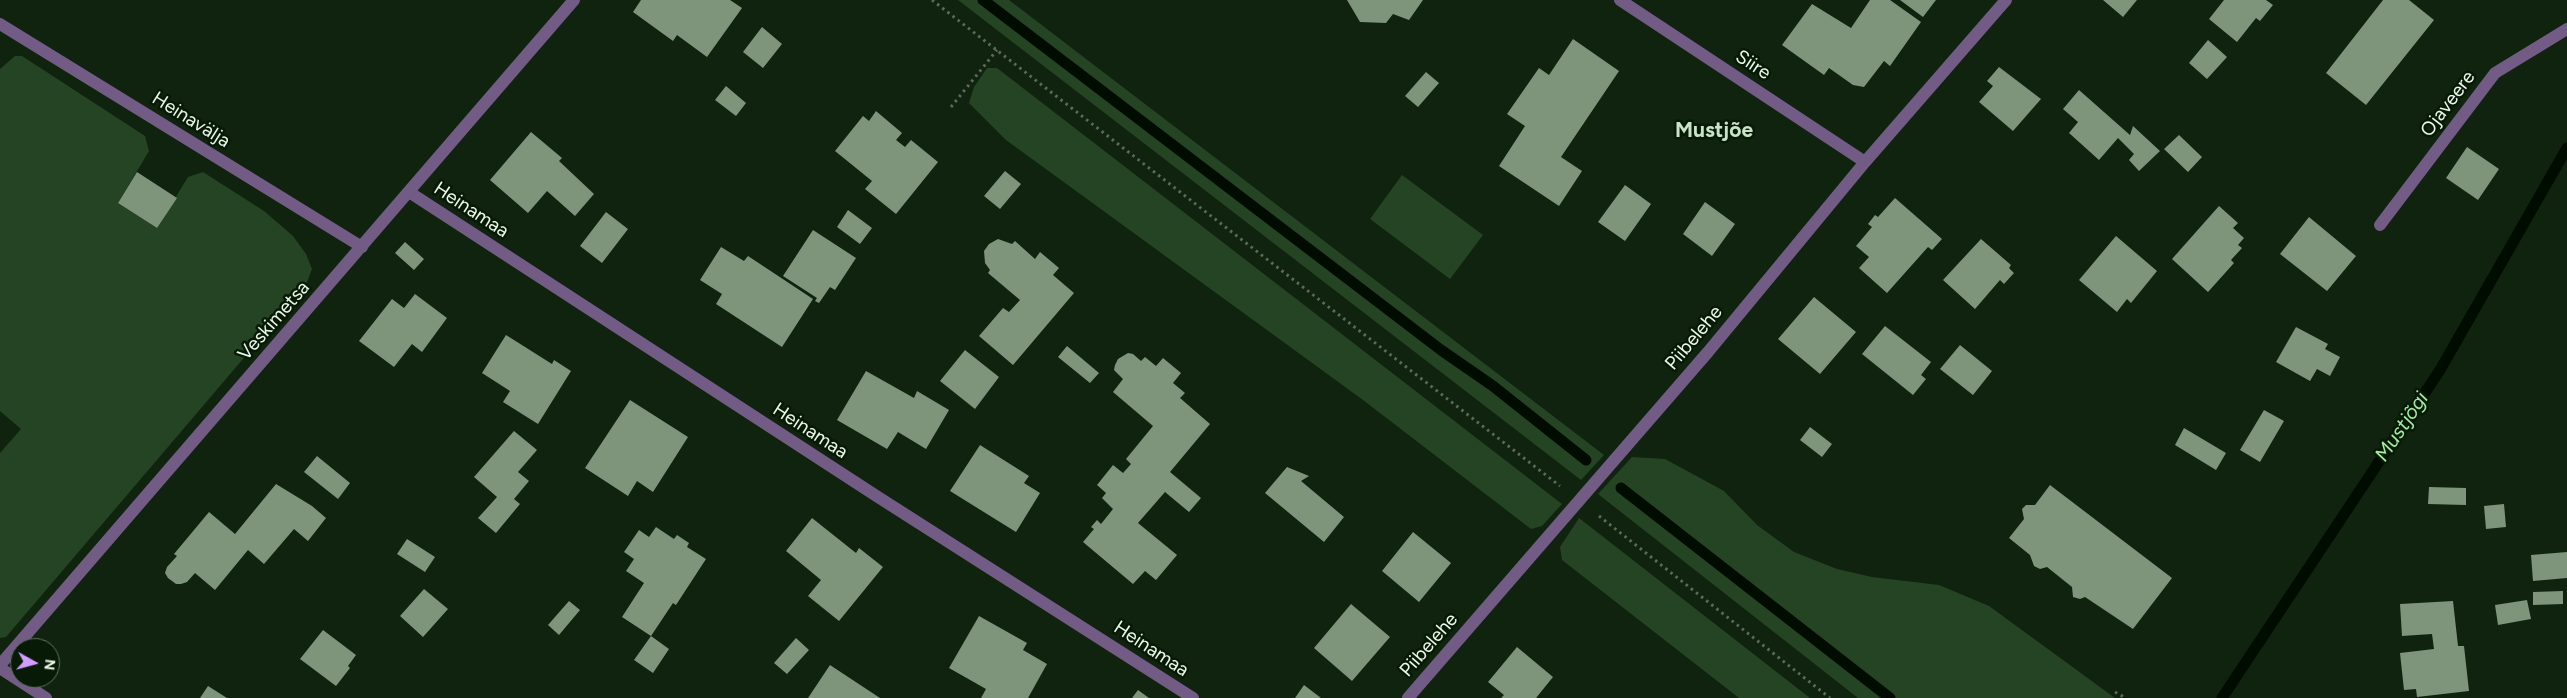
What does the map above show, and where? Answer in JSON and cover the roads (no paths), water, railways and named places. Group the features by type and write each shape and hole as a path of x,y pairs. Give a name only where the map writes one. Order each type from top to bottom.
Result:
{"street":[{"name":"Veskimetsa","path":"0,666 574,0"},
{"name":"Siire","path":"1620,0 1865,162"},
{"name":"Piibelehe","path":"1408,698 1708,352 1865,162 2006,0"},
{"name":"Heinavälja","path":"0,24 362,247"},
{"name":"Ojaveere","path":"2380,225 2495,73 2567,29"},
{"name":"Heinamaa","path":"409,192 878,497 1193,698"},
{"path":"0,666 46,698"}],"waterway":[{"path":"983,0 1441,350 1493,386 1586,460"},
{"name":"Mustjõgi","path":"2222,698 2440,370 2567,148"},
{"path":"1621,488 1890,698"}],"district":[{"name":"Mustjõe","path":"1714,131"}]}
